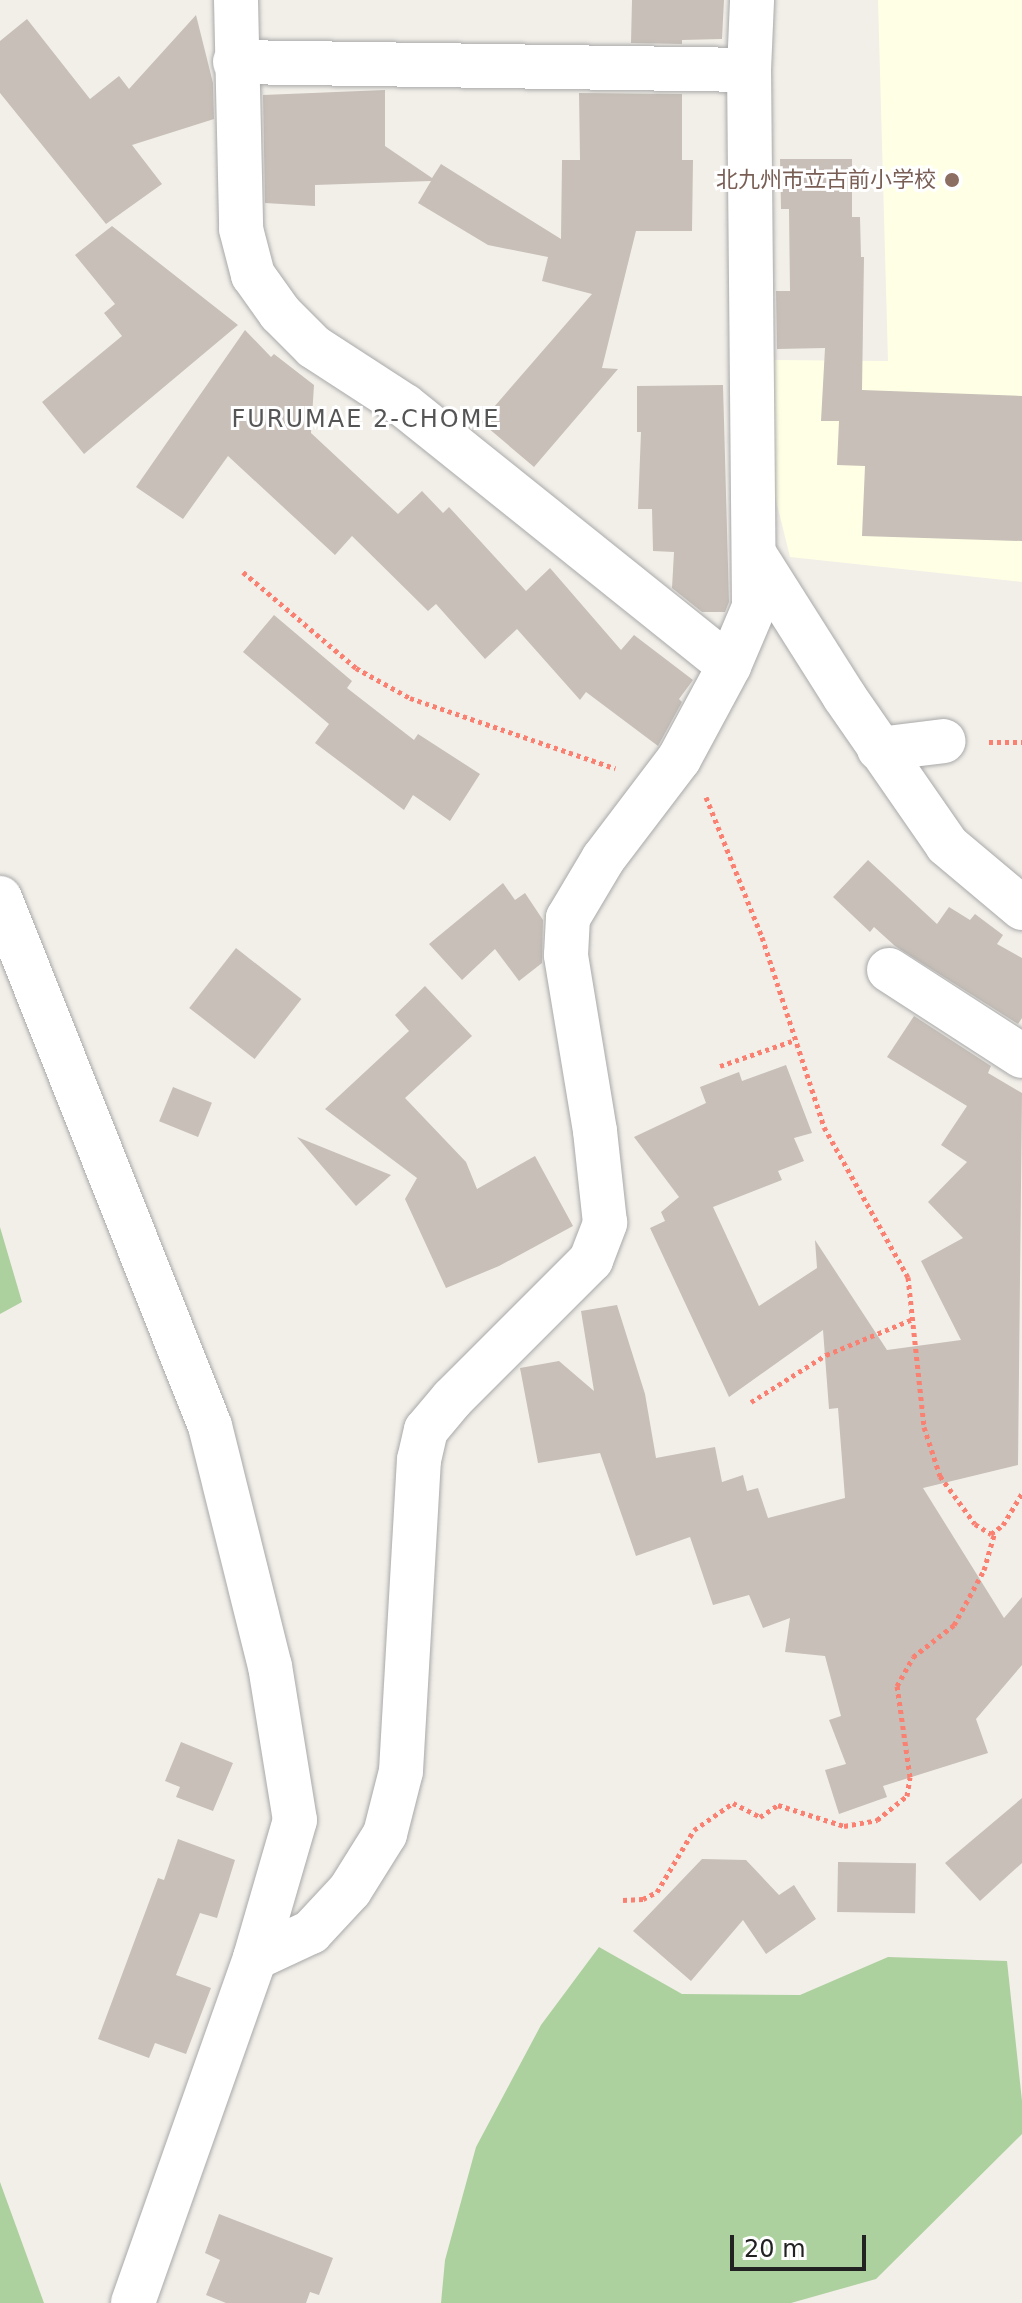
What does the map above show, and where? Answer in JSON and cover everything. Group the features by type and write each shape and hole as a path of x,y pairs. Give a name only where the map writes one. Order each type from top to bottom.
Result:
{"street":[{"path":"236,0 241,229 253,275 280,313 314,347 405,406 729,666"},
{"path":"255,1958 311,1932 350,1890 385,1834 401,1771 419,1460 426,1430 452,1399 591,1260 605,1223 595,1131 566,955 568,918 603,859 662,784 685,748 729,666 754,607 749,70 752,0"},
{"path":"235,62 749,70"},
{"path":"755,555 879,749 947,845 1022,908"},
{"path":"879,749 944,741"},
{"path":"0,898 210,1426 270,1666 295,1820 255,1958 133,2303"},
{"path":"889,970 1022,1056"}],"path":[{"path":"243,572 356,668 410,698 662,784"},
{"path":"685,748 762,937 824,1127 908,1277 924,1427 940,1476 975,1524 991,1534 1003,1525 1022,1493"},
{"path":"720,1066 795,1040"},
{"path":"751,1402 826,1355 913,1319"},
{"path":"623,1900 643,1899 657,1892 694,1830 733,1803 760,1817 778,1805 844,1826 877,1820 907,1796 910,1777 897,1686 913,1657 954,1625 984,1570 995,1531"}],"shaded area":[{"name":"北九州市立古前小学校","path":"878,0 1022,0 1022,582 790,557 772,484 772,360 888,361"}],"green space":[{"path":"0,1227 22,1302 0,1314"},
{"path":"599,1947 682,1994 800,1995 888,1957 1007,1961 1022,2101 1022,2134 876,2279 791,2303 441,2303 445,2260 476,2147 541,2025"},
{"path":"0,2182 44,2303 0,2303"}],"building":[{"path":"632,0 724,0 722,39 682,40 682,44 631,43"},
{"path":"196,15 213,83 214,119 132,145 162,184 106,224 0,93 0,41 27,19 90,99 119,76 129,89"},
{"path":"385,90 385,146 432,178 441,164 561,239 562,160 580,160 579,93 682,94 682,160 693,160 692,231 636,231 602,368 618,369 534,467 481,422 592,294 542,281 548,257 488,245 418,203 431,181 315,185 315,206 265,203 263,95"},
{"path":"780,159 852,159 852,217 860,217 861,257 864,257 862,390 1022,396 1022,541 862,536 865,466 837,465 839,421 821,421 825,348 777,349 776,291 790,291 789,209 781,209"},
{"path":"112,226 238,325 84,454 42,402 122,336 104,313 115,304 75,255"},
{"path":"245,330 271,357 274,354 314,385 311,433 398,514 422,491 443,513 449,507 526,591 550,568 621,650 634,635 693,680 679,699 682,702 658,746 586,692 580,700 517,629 485,659 436,604 428,611 352,536 335,555 228,456 183,519 136,487"},
{"path":"723,385 729,602 725,612 702,612 672,588 674,552 653,551 652,509 638,509 641,432 637,432 637,386"},
{"path":"274,615 352,681 347,688 414,740 418,734 480,774 450,821 413,795 404,810 315,743 329,724 243,652"},
{"path":"868,860 937,924 949,907 970,920 975,914 1003,935 997,944 1022,958 1022,1018 1018,1024 895,946 874,927 870,932 833,897"},
{"path":"503,883 515,900 525,893 543,920 542,963 519,981 495,949 462,980 429,944"},
{"path":"236,948 301,999 255,1059 189,1008"},
{"path":"425,986 472,1036 405,1098 466,1162 477,1189 535,1156 573,1226 499,1266 446,1288 405,1199 417,1178 325,1109 409,1031 395,1015"},
{"path":"914,1016 991,1066 988,1073 1022,1093 1018,1465 923,1488 1004,1618 1022,1597 1022,1665 976,1719 988,1753 883,1786 887,1797 839,1814 825,1770 846,1764 829,1720 841,1716 825,1656 785,1652 790,1618 763,1628 749,1595 713,1605 690,1537 636,1556 600,1453 538,1463 520,1368 559,1361 594,1391 581,1311 617,1305 645,1394 656,1458 715,1447 722,1482 743,1475 747,1491 758,1488 768,1518 845,1498 838,1408 829,1409 823,1330 729,1397 650,1228 665,1221 661,1212 679,1197 634,1137 706,1103 700,1087 739,1072 742,1081 786,1065 812,1133 794,1138 804,1161 778,1171 782,1180 713,1207 759,1306 817,1268 815,1240 887,1350 961,1340 921,1261 963,1238 928,1202 967,1162 941,1145 967,1106 887,1057"},
{"path":"173,1087 212,1103 198,1137 159,1121"},
{"path":"297,1137 391,1175 356,1206"},
{"path":"181,1742 233,1763 213,1811 176,1797 180,1787 165,1781"},
{"path":"1022,1798 1022,1863 980,1901 945,1863"},
{"path":"178,1839 235,1860 217,1918 200,1913 176,1975 211,1988 186,2054 155,2043 149,2058 98,2039 158,1878 164,1880"},
{"path":"702,1859 746,1860 779,1895 794,1885 816,1919 766,1954 743,1920 691,1981 633,1931"},
{"path":"838,1862 916,1863 915,1913 837,1912"},
{"path":"219,2214 333,2258 319,2295 310,2292 306,2303 226,2303 206,2295 220,2260 205,2253"}],"place":[{"name":"北九州市立古前小学校","path":"952,180"}],"district":[{"name":"FURUMAE 2-CHOME","path":"366,420"}]}
